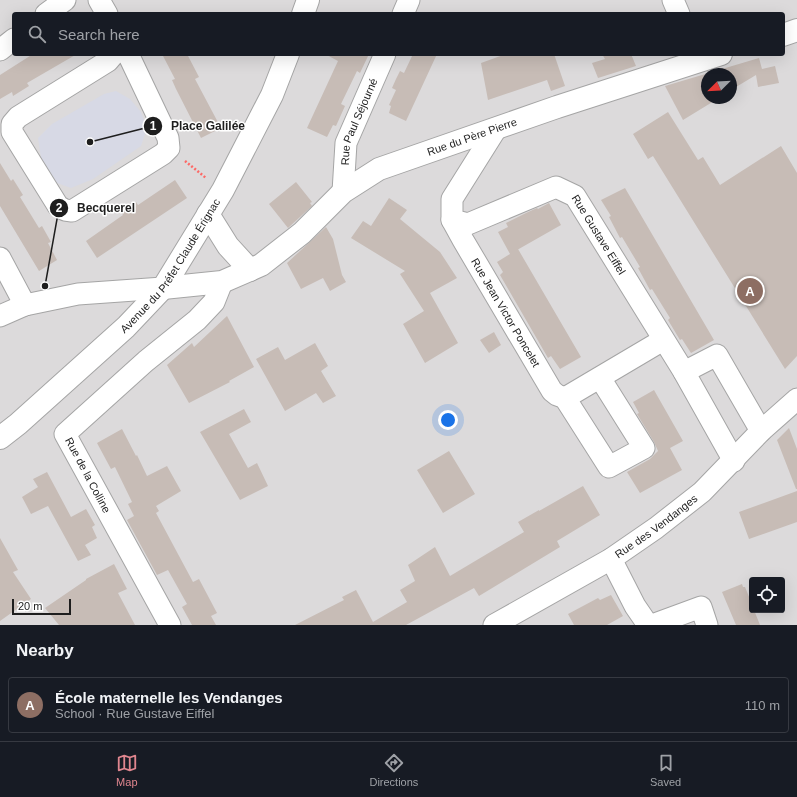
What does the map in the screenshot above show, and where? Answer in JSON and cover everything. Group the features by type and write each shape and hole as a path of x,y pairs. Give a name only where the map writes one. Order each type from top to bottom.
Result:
{"street":[{"path":"49,12 64,0"},
{"path":"99,0 106,12"},
{"path":"304,12 308,0"},
{"path":"404,12 409,0"},
{"path":"673,0 678,12"},
{"path":"785,33 797,30"},
{"path":"0,50 12,41"},
{"path":"112,56 108,61 18,117 12,124 12,132 58,206 65,210 72,211 163,154 169,148 168,138 129,56"},
{"name":"Avenue du Préfet Claude Érignac","path":"0,438 18,424 126,327 163,288 223,190 272,95 287,56"},
{"name":"Rue Paul Séjourné","path":"343,192 346,143 384,56"},
{"name":"Rue du Père Pierre","path":"163,288 222,282 261,265 302,233 343,192 378,169 696,58 708,56"},
{"path":"452,220 452,199 496,129"},
{"name":"Rue Gustave Eiffel","path":"452,220 468,224 556,187 575,196 684,372 734,461"},
{"path":"208,214 228,246 250,270"},
{"name":"Rue Jean Victor Poncelet","path":"452,220 552,391 557,396 566,398 609,467 644,448 600,378"},
{"path":"0,258 25,305"},
{"name":"Rue de la Colline","path":"170,625 65,434 146,361 197,320 214,302 222,282"},
{"path":"0,316 25,305 78,294 163,288"},
{"path":"566,398 663,340"},
{"path":"684,372 717,355 761,431"},
{"name":"Rue des Vendanges","path":"494,625 611,559 656,528 702,492 734,461 761,431 797,399"},
{"path":"611,559 635,606 648,625"},
{"path":"652,625 701,607 707,625"}],"path":[{"path":"200,174 206,178"}],"shaded area":[{"path":"0,0 797,0 797,625 0,625"},
{"path":"116,91 130,99 141,112 147,128 141,146 93,179 71,188 57,183 41,158 38,138 52,124 104,94"}],"building":[{"path":"30,56 74,56 27,83 29,86 13,96 12,92 0,99 0,75"},
{"path":"163,56 188,56 199,77 195,79 221,128 201,138 172,80 175,79"},
{"path":"329,56 368,56 360,73 357,71 341,104 345,106 336,126 333,125 327,137 307,128 338,61"},
{"path":"412,56 436,56 406,121 389,113 391,106 389,105 396,90 392,88 400,71 404,73"},
{"path":"500,56 555,56 565,86 551,91 547,80 488,100 481,63"},
{"path":"603,56 632,56 636,66 598,78 592,63 605,59"},
{"path":"759,58 762,69 775,66 779,83 758,87 756,75 737,86 737,68 725,68"},
{"path":"701,75 701,104 709,104 683,120 665,86"},
{"path":"668,112 698,160 703,157 720,185 781,146 797,173 797,356 785,369 653,156 648,159 633,134"},
{"path":"0,163 11,181 13,179 23,195 20,197 39,228 42,226 51,242 48,243 57,260 39,271 0,206"},
{"path":"175,180 187,198 97,258 86,241 123,215 121,212 136,202 138,205"},
{"path":"296,182 312,202 310,203 312,206 288,228 269,204"},
{"path":"625,188 714,340 691,353 682,339 680,340 668,320 670,318 652,289 650,290 638,268 640,267 622,237 620,238 609,217 611,216 601,200"},
{"path":"389,198 407,210 400,219 440,252 457,278 430,293 458,343 425,363 403,324 424,311 400,274 405,271 351,238 363,221 371,226"},
{"path":"549,203 561,225 510,254 498,232 508,227 506,223"},
{"path":"326,227 333,239 342,275 346,282 330,291 323,278 301,289 287,263"},
{"path":"518,249 581,357 560,369 551,356 548,358 500,275 503,272 497,262"},
{"path":"227,316 254,367 229,381 230,382 189,403 167,365 192,343 194,347"},
{"path":"494,332 501,345 489,353 480,340"},
{"path":"315,343 328,366 321,371 336,396 323,403 316,393 285,411 256,359 278,347 285,360"},
{"path":"654,390 683,441 670,448 682,470 640,493 627,472 650,459 658,451 637,414 639,413 633,402"},
{"path":"244,409 251,422 229,434 248,468 257,463 268,486 240,500 200,432"},
{"path":"789,428 797,449 797,489 777,440"},
{"path":"122,429 147,476 167,466 181,491 156,506 159,511 156,513 193,582 199,579 217,613 211,616 216,625 192,625 182,607 187,604 168,570 157,575 127,520 134,516 128,504 132,502 115,467 111,469 97,443"},
{"path":"449,451 475,494 443,513 417,470"},
{"path":"47,472 71,517 86,509 95,525 92,527 97,538 85,545 91,555 78,561 48,506 31,514 22,497 38,487 33,479"},
{"path":"583,486 600,515 557,541 560,547 479,596 474,588 406,625 295,625 344,600 342,597 356,590 373,622 407,602 400,590 415,581 408,565 435,547 450,576 524,532 518,522"},
{"path":"797,491 797,522 749,539 739,512"},
{"path":"0,538 18,570 13,572 31,599 0,621"},
{"path":"114,564 127,589 118,593 135,625 59,625 45,608 86,579"},
{"path":"742,584 749,597 749,613 755,613 760,625 736,625 722,592"},
{"path":"611,595 623,616 607,625 574,625 568,614 598,598 600,600"}],"place":[{"name":"Place Galilée","path":"90,142"},
{"name":"Becquerel","path":"45,286"},
{"name":"École maternelle les Vendanges","path":"750,291"}]}
